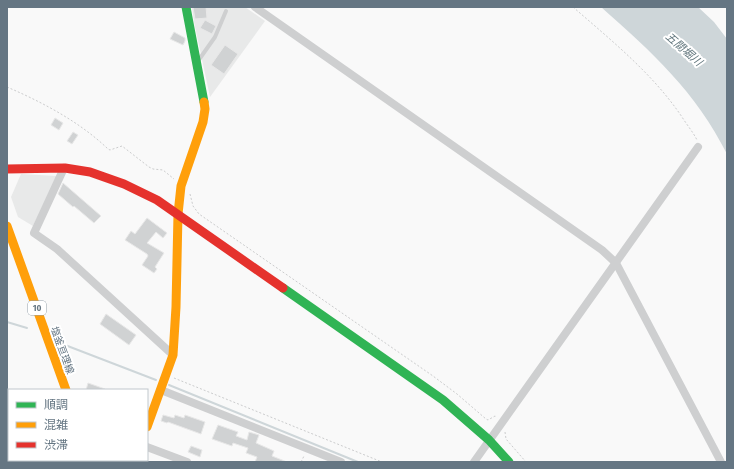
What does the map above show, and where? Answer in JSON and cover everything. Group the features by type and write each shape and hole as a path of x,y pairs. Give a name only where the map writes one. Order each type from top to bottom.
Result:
{"street":[{"path":"148,424 172,355 176,307 178,214 181,186 186,167 198,142 203,122 204,109 186,7"},
{"path":"255,7 602,250 616,263 721,462"},
{"path":"474,462 698,147"},
{"path":"7,169 64,168 82,170 116,179 140,190 178,214 443,400 490,440 509,462"},
{"path":"64,168 34,232 57,249 172,355"},
{"name":"塩釜亘理線","path":"7,226 66,389"},
{"path":"161,390 341,462"},
{"path":"148,447 187,462"}],"lane":[{"path":"197,64 215,37 226,11"}],"path":[{"path":"572,7 628,55 656,84 677,110 697,139 698,147"},
{"path":"7,87 39,101 96,138 110,150 122,146 126,147 153,169 167,172 192,196 193,206 199,214 433,376 486,419 492,419 495,416 503,420"},
{"path":"166,375 382,462"},
{"path":"505,430 506,439 526,462"}],"shaded area":[{"path":"192,7 245,7 265,21 210,97 194,22"},
{"path":"21,174 57,176 33,226 18,217 11,197"}],"water":[{"name":"五間堀川","path":"601,7 698,7 714,22 727,39 727,154 701,111 672,74 638,40"}],"building":[{"path":"193,7 206,7 207,18 195,19"},
{"path":"205,20 216,26 212,34 200,28"},
{"path":"174,32 185,38 183,45 170,39"},
{"path":"225,45 238,54 224,74 211,65"},
{"path":"55,118 63,123 59,130 51,125"},
{"path":"73,132 78,135 72,144 67,141"},
{"path":"63,183 101,216 94,223 58,194"},
{"path":"147,218 167,233 163,238 156,232 147,243 164,253 155,267 157,269 154,273 142,265 148,256 147,254 125,240 131,231 135,234"},
{"path":"106,314 136,335 129,345 100,324"},
{"path":"88,383 105,389 86,389"},
{"path":"163,415 174,418 175,415 184,418 185,415 205,422 201,434 168,422 161,421"},
{"path":"218,425 238,432 236,436 247,440 249,432 259,435 256,443 274,451 272,456 287,462 255,462 257,457 246,453 248,448 233,443 232,446 212,439"},
{"path":"191,446 202,450 200,457 188,452"}],"waterway":[{"path":"7,322 27,328"},
{"path":"65,345 156,380"},
{"path":"169,385 358,462"}],"traffic: fast":[{"path":"186,7 204,102"},
{"path":"283,288 443,400 489,440 509,462"}],"traffic: slow":[{"path":"148,424 173,355 176,307 178,214 181,186 203,122 205,109 204,102"},
{"path":"7,226 66,389"}],"traffic: jam":[{"path":"7,169 65,168 90,172 124,184 157,200 283,288"}]}
